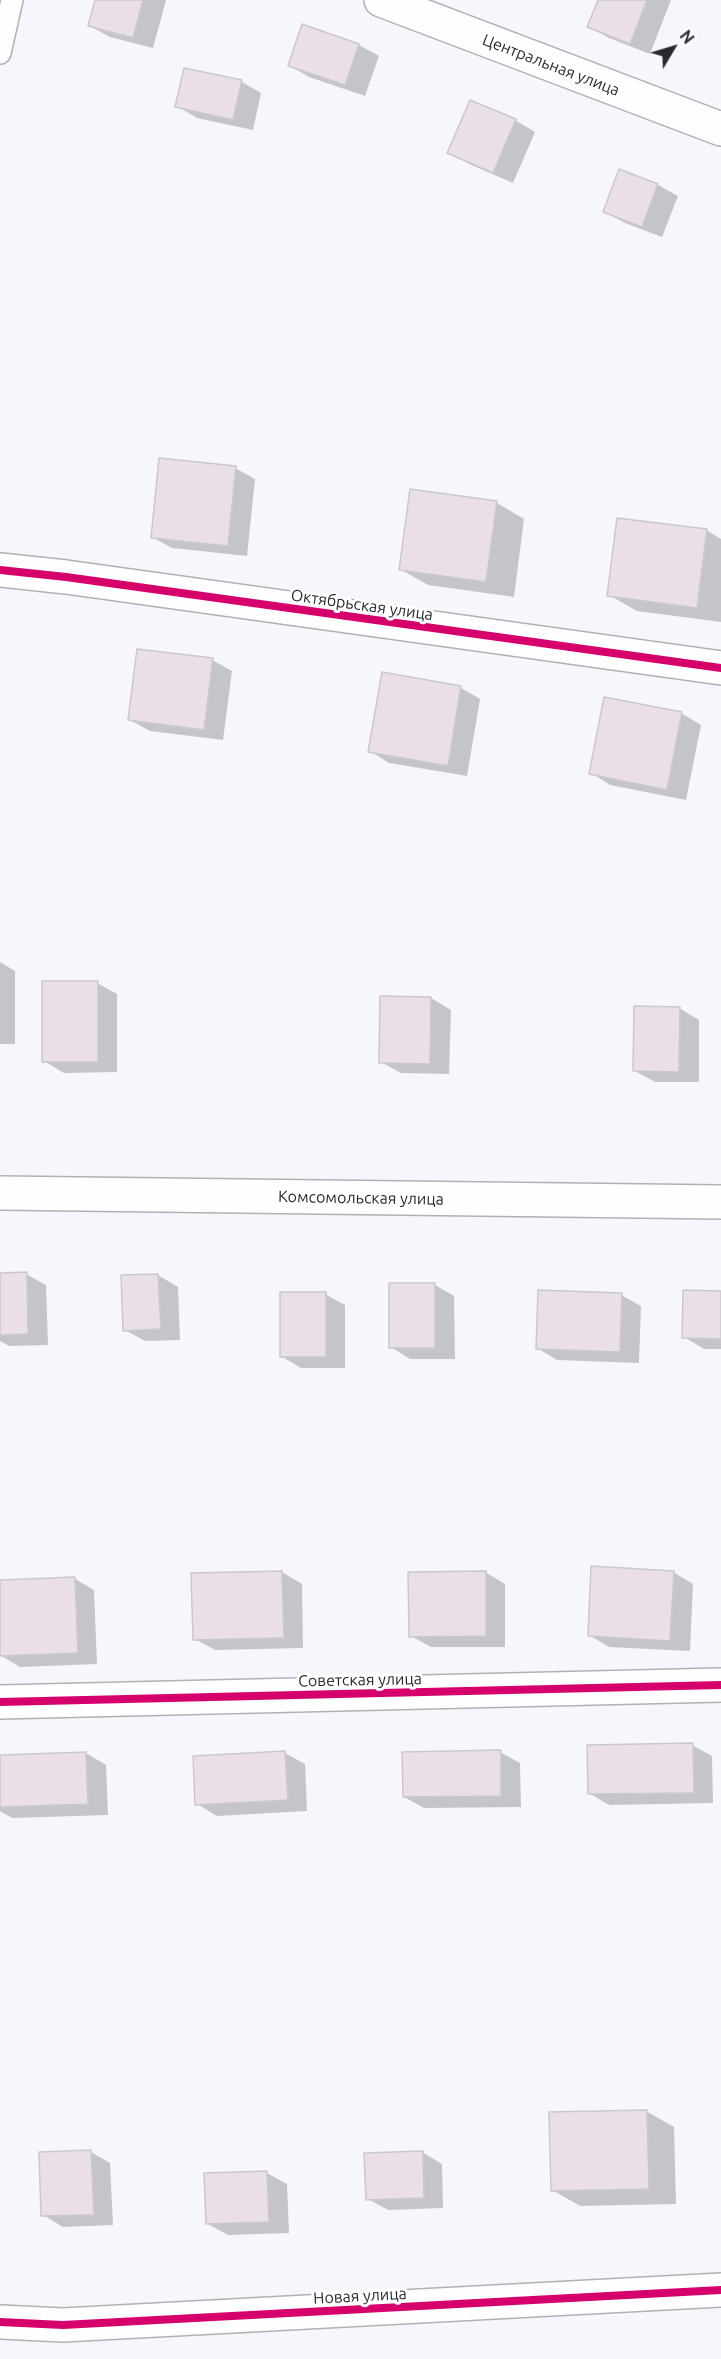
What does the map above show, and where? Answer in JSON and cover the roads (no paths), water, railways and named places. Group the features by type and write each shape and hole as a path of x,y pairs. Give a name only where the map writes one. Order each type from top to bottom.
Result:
{"street":[{"name":"Центральная улица","path":"381,0 721,129"},
{"name":"Октябрьская улица","path":"0,570 66,577 721,668"},
{"name":"Комсомольская улица","path":"0,1193 721,1202"},
{"name":"Советская улица","path":"0,1702 721,1685"},
{"name":"Новая улица","path":"0,2322 63,2325 721,2290"}],"lane":[{"path":"0,54 12,0"}]}
